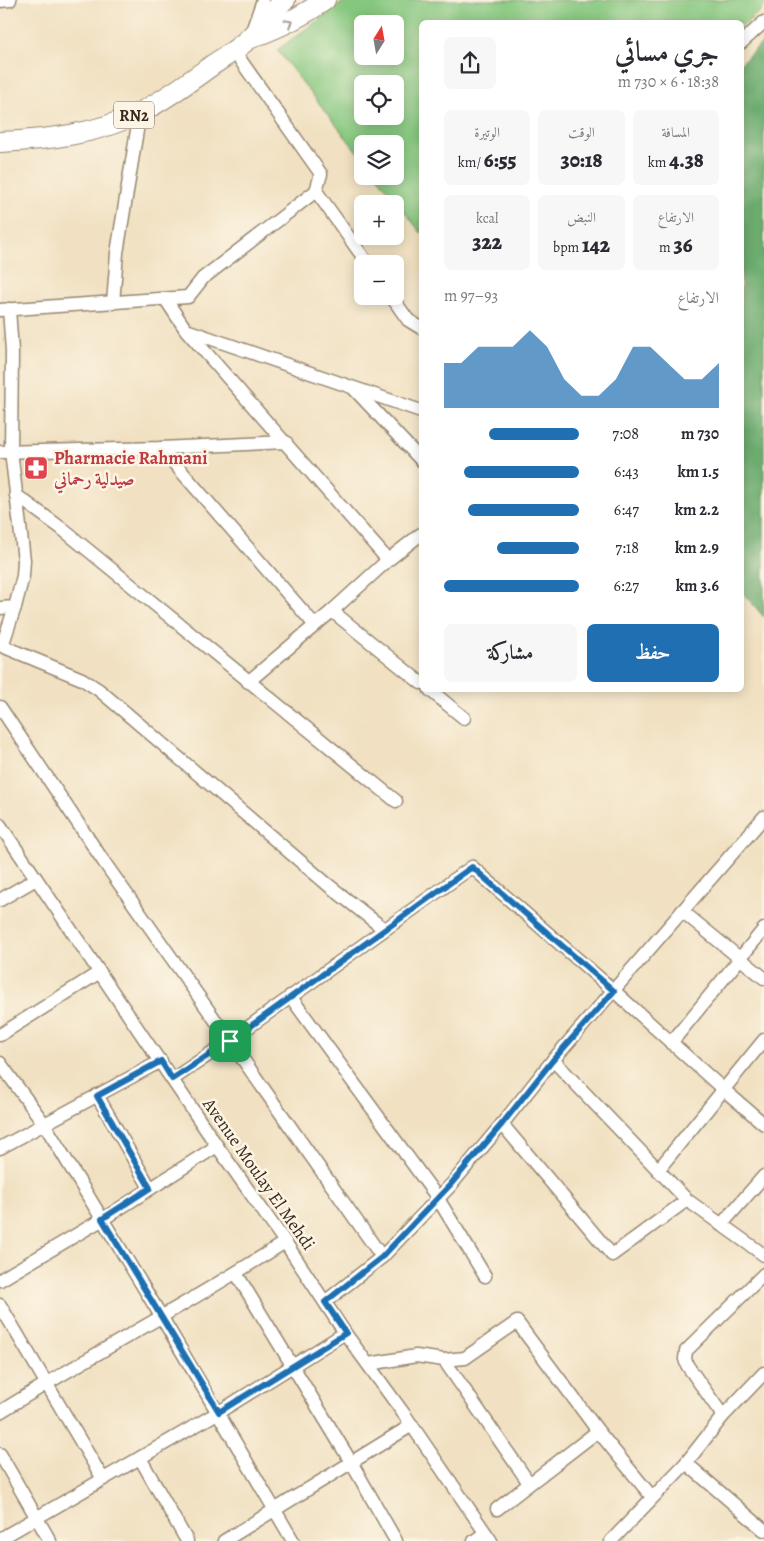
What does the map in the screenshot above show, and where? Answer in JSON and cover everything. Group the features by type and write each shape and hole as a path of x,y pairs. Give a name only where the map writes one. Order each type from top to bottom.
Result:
{"main road":[{"name":"RN2","path":"0,142 31,141 74,135 105,127 140,112 190,82 234,51 250,38 285,0"},
{"name":"RN2","path":"250,38 279,28 325,0"}],"street":[{"path":"0,1 10,0"},
{"path":"250,38 262,0"},
{"path":"744,40 764,22"},
{"path":"234,51 321,174 316,190 203,278 188,297 4,310 12,351 6,452 16,495 24,560 23,576 15,607 1,648 82,679 99,690 276,842 384,929"},
{"path":"113,303 117,252 140,112"},
{"path":"316,190 362,255"},
{"path":"166,300 186,330 388,560"},
{"path":"397,305 408,320 419,327"},
{"path":"186,330 419,410"},
{"path":"353,388 419,458"},
{"path":"6,452 162,448 286,442"},
{"path":"162,448 314,624"},
{"path":"16,495 61,528 396,801"},
{"path":"248,682 314,624 332,611 388,560 419,539"},
{"path":"0,608 15,607"},
{"path":"332,611 419,681"},
{"path":"432,692 464,718"},
{"path":"0,706 104,862 382,1257"},
{"path":"325,1302 382,1257 450,1185 553,1060 764,817"},
{"name":"Avenue Moulay El Mehdi","path":"0,825 217,1146 488,1537"},
{"path":"172,1079 230,1041 290,996 472,867 764,1124"},
{"path":"0,900 36,879"},
{"path":"682,912 764,978"},
{"path":"671,1043 764,928"},
{"path":"0,1035 100,972"},
{"path":"290,996 437,1197 484,1276"},
{"path":"658,1170 764,1040"},
{"path":"553,1060 687,1200 764,1255"},
{"path":"0,1148 161,1061"},
{"path":"0,1063 45,1125 162,1316 293,1541"},
{"path":"97,1096 150,1188"},
{"path":"502,1124 612,1255 687,1200"},
{"path":"0,1280 102,1219 217,1146"},
{"path":"722,1225 764,1176"},
{"path":"0,1412 46,1383 236,1273 285,1242"},
{"path":"236,1273 351,1462 396,1541"},
{"path":"723,1416 687,1365 685,1359 686,1351 764,1274"},
{"path":"0,1305 103,1479"},
{"path":"369,1364 416,1356 444,1360 465,1358 517,1322 598,1431 652,1497"},
{"path":"0,1539 219,1412 346,1333"},
{"path":"444,1360 529,1484"},
{"path":"619,1538 652,1497 686,1463 723,1416 764,1373"},
{"path":"224,1541 412,1425"},
{"path":"497,1509 598,1431"},
{"path":"0,1454 50,1541"},
{"path":"140,1458 187,1541"},
{"path":"686,1463 764,1530"},
{"path":"474,1541 488,1537"}],"green space":[{"path":"346,0 764,0 764,7 744,25 744,20 419,20 419,230 404,211 404,195 392,195 384,185 404,185 404,135 354,135 354,148 277,50"},
{"path":"764,41 764,617 744,594 744,60"}],"place":[{"name":"Pharmacie Rahmani صيدلية رحماني","path":"36,468"}],"route":[{"path":"472,867 614,991 553,1060 450,1185 382,1257 325,1302 346,1333 219,1412 102,1219 150,1188 97,1096 161,1061 172,1079 230,1041 472,867"}]}
